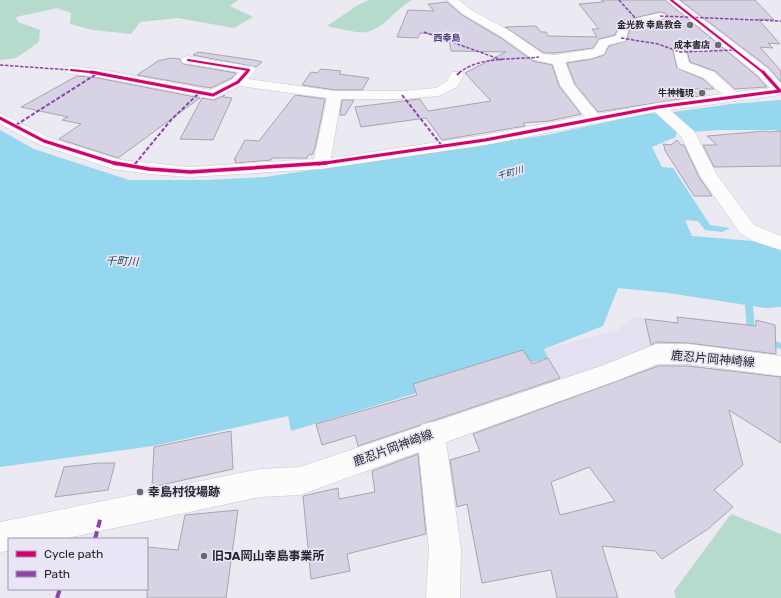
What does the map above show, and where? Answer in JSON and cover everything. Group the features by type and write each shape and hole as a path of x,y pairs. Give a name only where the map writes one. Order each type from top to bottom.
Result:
{"street":[{"path":"452,0 467,12 506,34 539,57 555,59 592,54 599,51 603,43 621,38 625,24 660,16"},
{"path":"671,0 763,72 781,91"},
{"path":"680,52 683,65 709,75 733,97"},
{"path":"555,59 559,62 560,72 565,82 594,118"},
{"path":"71,70 98,73 149,84 214,95 238,82 249,70 188,60"},
{"path":"763,72 781,72"},
{"path":"238,82 335,95 402,95 439,92 452,84 457,75"},
{"path":"0,118 52,144 133,167 190,172 270,169 321,164 486,140 594,118 781,91"},
{"path":"321,164 335,95"},
{"path":"662,109 688,134 709,176 747,229 760,236 781,243"},
{"name":"鹿忍片岡神崎線","path":"0,537 260,483 300,481 612,372 656,354 688,354 781,366"},
{"path":"431,434 444,549 443,598"}],"shaded area":[{"path":"635,317 678,323 677,317 728,323 768,349 767,362 667,345 547,388 532,364 548,358 543,350 617,330"}],"green space":[{"path":"0,0 238,0 230,6 253,17 234,28 178,18 140,22 131,34 93,30 70,24 71,13 57,8 16,17 18,22 40,30 39,42 16,58 0,60"},
{"path":"369,0 412,0 379,27 367,32 354,32 327,26 358,5"},
{"path":"731,514 781,534 781,598 676,598 674,591"}],"water":[{"name":"千町川","path":"781,100 781,132 776,130 719,130 676,133 676,137 652,147 662,167 673,168 710,225 730,228 722,232 705,230 698,221 685,220 692,236 753,241 781,249 781,307 766,308 668,293 618,288 603,326 544,349 548,358 417,393 291,431 288,416 153,446 0,467 0,130 34,149 129,180 206,180 265,177 547,135 649,113 659,114 731,104"}],"building":[{"path":"601,0 665,0 757,76 767,87 735,89 715,71 690,62 687,51 679,47 673,51 677,68 703,79 714,89 692,89 700,96 598,112 575,84 567,63 592,59 604,55 609,46 626,41 631,27 664,19 668,16 665,13 660,12 621,21 615,35 599,39 593,48 555,53 544,53 505,27 536,26 541,32 546,32 548,36 597,37 592,29 599,29 579,4 604,2"},
{"path":"680,0 755,0 774,20 758,19 780,44 768,43 773,48 760,47 781,71 781,82 769,68"},
{"path":"447,2 462,15 501,38 533,61 552,65 559,86 581,114 549,121 523,123 525,126 442,140 426,118 361,127 355,107 420,99 428,111 491,101 465,73 506,52 451,51 448,35 420,33 418,38 397,37 408,10 434,11 428,4"},
{"path":"198,52 262,62 256,67 193,55"},
{"path":"170,58 180,59 183,64 236,73 232,78 211,88 137,75 158,61"},
{"path":"321,69 341,71 339,74 369,78 362,90 335,90 302,85 311,72 317,73"},
{"path":"77,76 98,78 200,98 118,158 59,139 81,124 62,120 68,117 21,107"},
{"path":"225,95 223,97 232,98 213,140 180,139 202,98 214,100"},
{"path":"295,95 325,99 315,148 312,155 309,154 307,158 272,158 271,160 235,163 236,160 234,160 245,140 259,141"},
{"path":"342,100 354,100 345,115 340,115"},
{"path":"781,131 781,166 714,167 703,145 717,145 707,136"},
{"path":"677,140 681,145 684,145 699,177 712,196 694,196 664,149 663,144 671,145"},
{"path":"677,317 756,326 756,320 775,325 776,354 688,343 656,342 651,345 645,319 678,323"},
{"path":"523,350 532,364 548,358 560,378 358,446 355,435 322,445 316,424 417,395 413,384"},
{"path":"658,366 688,366 781,377 781,443 729,410 743,465 714,490 733,507 708,529 662,559 655,551 602,546 618,598 557,598 551,570 482,583 467,504 457,507 450,460 480,451 473,434","holes":["589,467 615,501 560,515 551,482"]},
{"path":"231,431 233,469 152,487 154,447"},
{"path":"418,454 426,534 347,554 350,571 311,579 303,496 338,488 339,499 375,492 372,471"},
{"path":"99,463 115,463 108,490 55,497 64,467"},
{"name":"旧JA岡山幸島事業所","path":"238,510 226,598 147,598 148,547 178,550 185,515"}],"waterway":[{"path":"749,305 751,333"},
{"path":"768,342 781,346"}],"marked path":[{"path":"619,0 638,21"},
{"path":"660,16 781,21"},
{"path":"424,32 450,40 502,60"},
{"path":"621,38 658,44 680,52 736,50"},
{"path":"457,75 463,69 472,65 495,61 539,57"},
{"path":"0,65 71,70"},
{"path":"16,125 98,73"},
{"path":"133,167 171,120 199,93"},
{"path":"402,95 442,146"},
{"path":"95,538 101,516"},
{"path":"57,598 60,590"}],"cycle path":[{"path":"0,118 44,141 119,165 190,172 226,171 321,164 485,140 658,107 780,91 763,72 671,0"},
{"path":"71,70 98,73 149,84 213,95 238,82 249,70 188,60"}],"place":[{"name":"金光教 幸島教会","path":"690,25"},
{"name":"成本書店","path":"718,45"},
{"name":"牛神権現","path":"702,93"},
{"name":"幸島村役場跡","path":"140,492"},
{"name":"旧JA岡山幸島事業所","path":"204,556"}],"district":[{"name":"西幸島","path":"447,38"}]}
